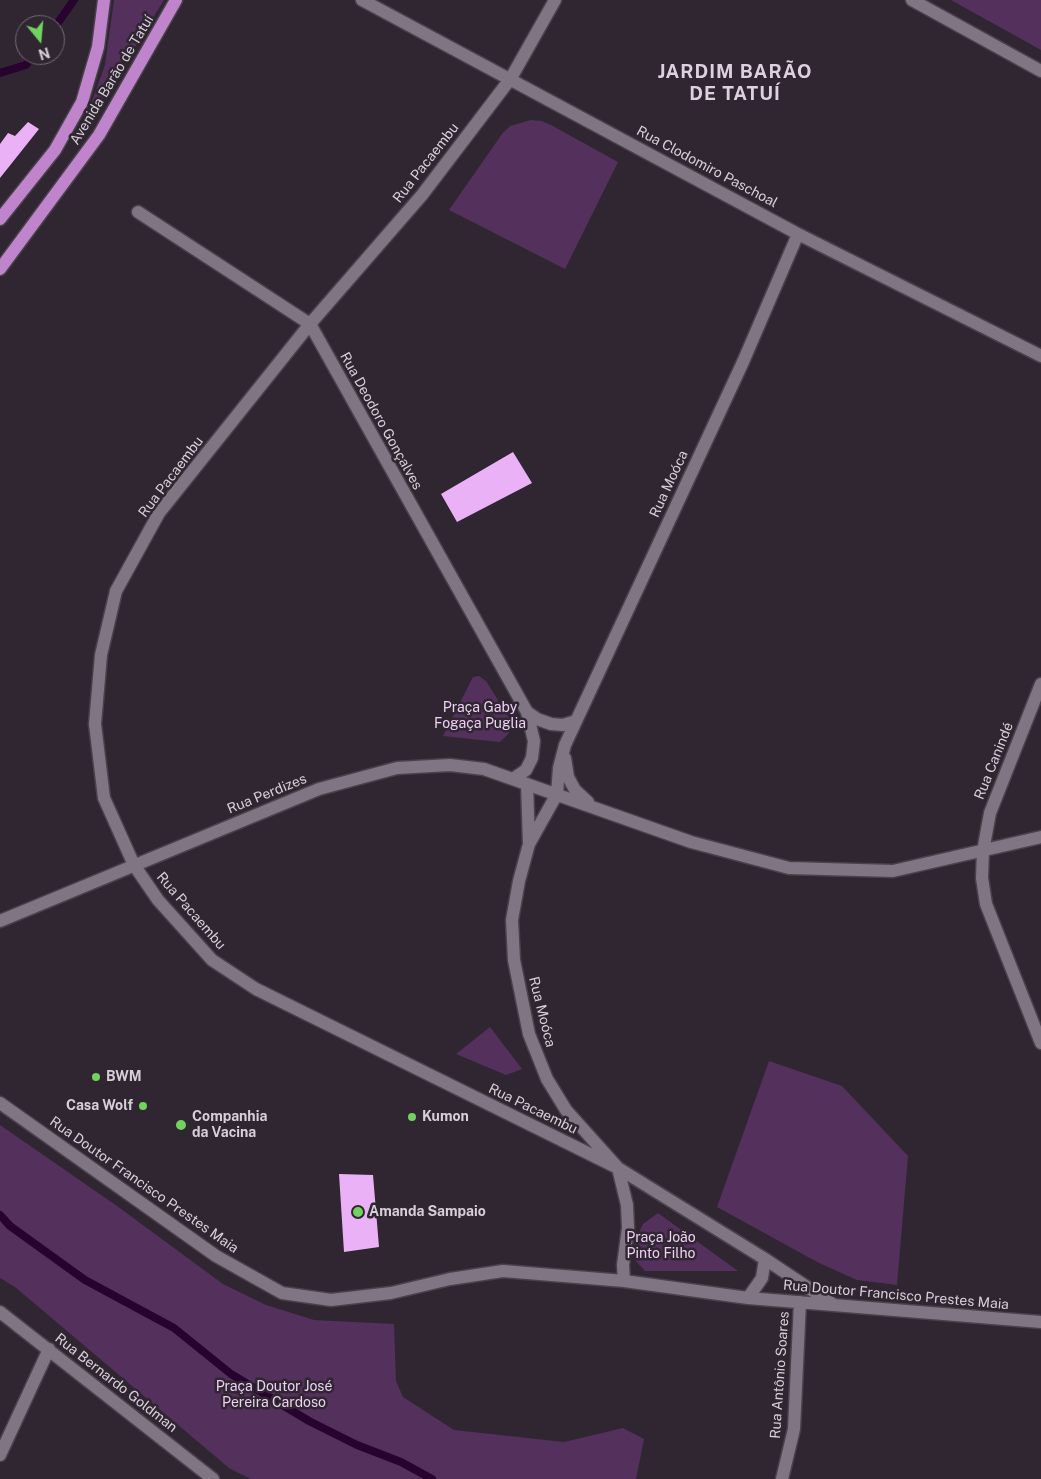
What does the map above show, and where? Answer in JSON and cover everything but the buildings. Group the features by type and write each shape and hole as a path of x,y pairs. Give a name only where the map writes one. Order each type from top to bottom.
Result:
{"main road":[{"name":"Avenida Barão de Tatuí","path":"0,219 55,150 82,102 98,47 104,0"},
{"name":"Avenida Barão de Tatuí","path":"0,269 99,135 176,0"}],"street":[{"name":"Rua Clodomiro Paschoal","path":"362,0 511,78 798,234 1041,356"},
{"name":"Rua Pacaembu","path":"555,0 511,78 422,195 310,324 160,513 116,591 101,655 95,724 104,798 134,865 158,900 212,960 256,989 618,1168 765,1259 834,1305"},
{"path":"912,0 1041,71"},
{"name":"Rua Deodoro Gonçalves","path":"138,212 310,324 527,712 534,741 532,758 526,770 514,779"},
{"name":"Rua Moóca","path":"624,1281 623,1265 628,1228 628,1212 618,1168 566,1110 547,1079 529,1034 514,960 512,920 529,844 557,794 559,768 565,745 743,362 798,234"},
{"name":"Rua Canindé","path":"1041,684 990,812 983,851 982,878 986,904 1041,1043"},
{"path":"527,712 537,719 551,724 563,725 576,721"},
{"name":"Rua Moóca","path":"565,745 568,777 575,790 591,805"},
{"name":"Rua Perdizes","path":"0,921 319,789 397,768 450,765 484,769 591,805 691,842 789,868 893,871 1041,837"},
{"name":"Rua Moóca","path":"527,784 529,844"},
{"name":"Rua Doutor Francisco Prestes Maia","path":"0,1103 216,1256 282,1293 331,1300 392,1293 450,1279 503,1271 624,1281 748,1298 1041,1322"},
{"path":"748,1298 762,1278 765,1259"},
{"name":"Rua Antônio Soares","path":"782,1479 794,1429 800,1302"},
{"name":"Rua Bernardo Goldman","path":"0,1312 213,1479"},
{"path":"0,1455 49,1349"}],"green space":[{"path":"114,0 164,0 79,137 105,65"},
{"path":"951,0 1041,0 1041,50"},
{"path":"531,120 551,125 618,162 565,269 449,210 502,134 510,126"},
{"name":"Praça Gaby Fogaça Puglia","path":"479,676 486,681 511,721 509,733 500,742 443,736 473,677"},
{"path":"490,1027 522,1069 506,1075 456,1054"},
{"path":"769,1061 842,1086 908,1156 897,1285 857,1280 819,1263 717,1207"},
{"name":"Praça Doutor José Pereira Cardoso","path":"0,1125 117,1206 223,1284 266,1305 314,1320 394,1324 396,1381 403,1397 454,1430 564,1442 623,1428 644,1439 636,1479 251,1479 229,1468 15,1287 0,1278"},
{"name":"Praça João Pinto Filho","path":"658,1213 738,1271 645,1271 634,1259 635,1241 643,1224"}],"waterway":[{"path":"63,15 74,0"},
{"path":"0,73 26,65"},
{"path":"0,1215 10,1226 85,1280 174,1328 231,1374 309,1421 357,1445 401,1462 432,1479"}],"place":[{"name":"BWM","path":"96,1077"},
{"name":"Casa Wolf","path":"143,1106"},
{"name":"Kumon","path":"412,1117"},
{"name":"Companhia da Vacina","path":"181,1125"},
{"name":"Amanda Sampaio","path":"358,1212"}],"district":[{"name":"JARDIM BARÃO DE TATUÍ","path":"735,83"}]}
